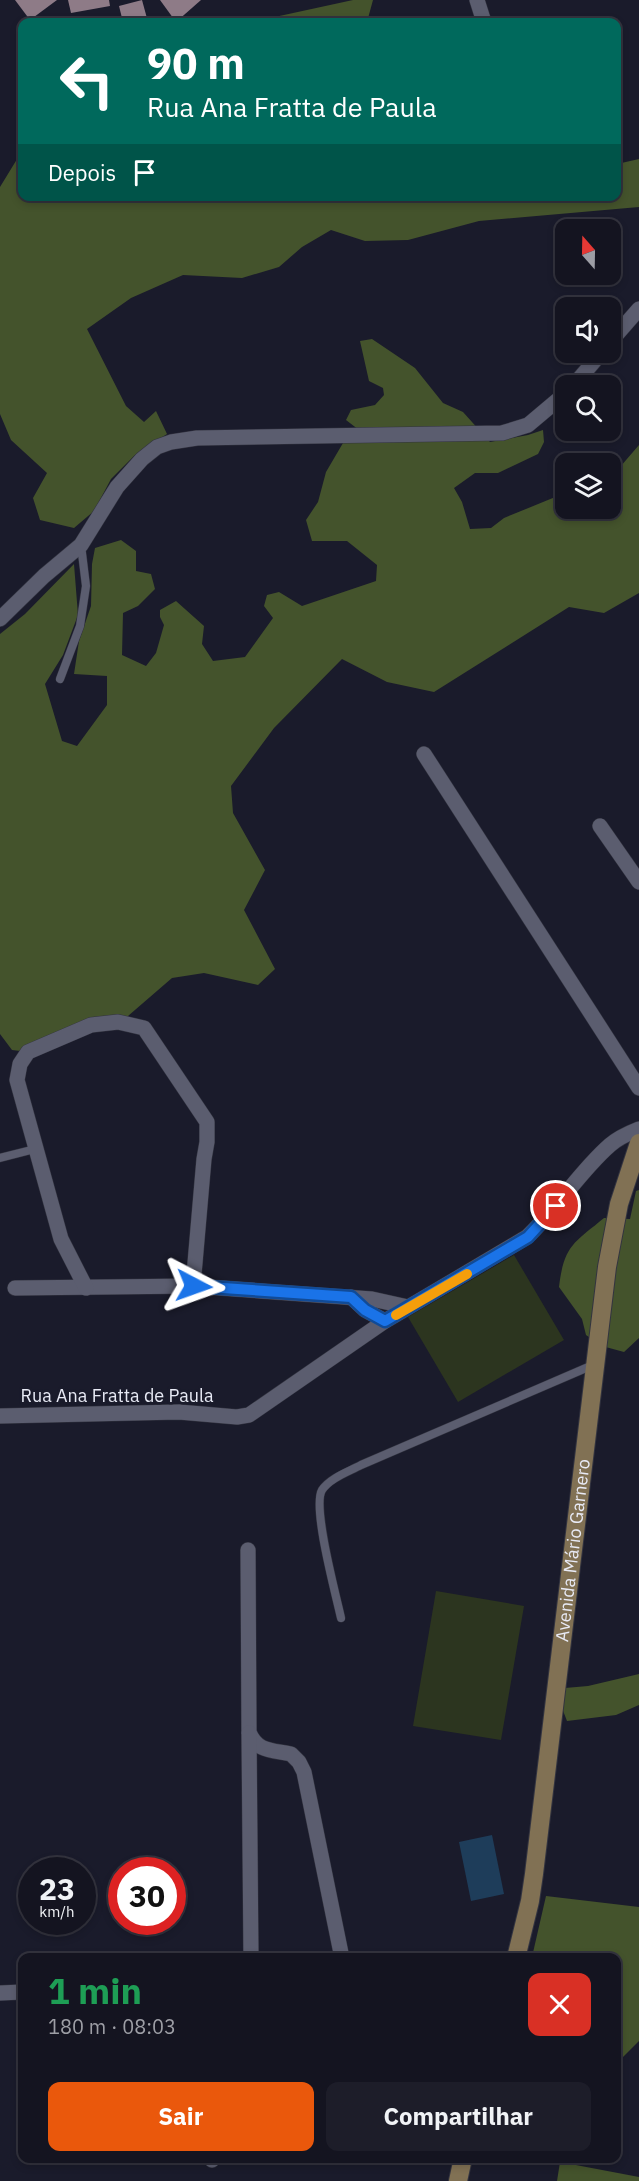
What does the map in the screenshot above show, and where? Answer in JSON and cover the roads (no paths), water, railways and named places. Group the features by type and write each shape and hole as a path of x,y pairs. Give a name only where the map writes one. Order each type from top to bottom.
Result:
{"main road":[{"name":"Avenida Mário Garnero","path":"517,1953 534,1874 607,1267 619,1204 639,1143"},
{"path":"458,2181 462,2163"}],"street":[{"path":"477,0 483,18"},
{"path":"621,329 639,309"},
{"path":"582,375 593,363"},
{"path":"0,619 81,544 117,488 142,459 157,447 171,442 197,438 502,433 528,425 555,402"},
{"path":"424,754 639,1088"},
{"path":"600,826 639,882"},
{"path":"86,1288 61,1239 17,1080 20,1064 28,1052 91,1025 118,1022 144,1028 207,1122 194,1286"},
{"name":"Rua Ana Fratta de Paula","path":"0,1416 179,1412 237,1417 249,1415 385,1321 528,1237 611,1144 639,1129"},
{"path":"15,1288 194,1286 351,1297 386,1301 408,1307"},
{"path":"351,1297 365,1310 385,1321"},
{"path":"248,1550 250,1953"},
{"path":"249,1732 252,1741 258,1747 291,1754 304,1772 341,1953"},
{"path":"0,1993 18,1992"}],"lane":[{"path":"60,679 80,626 86,586 81,544"},
{"path":"0,1158 35,1149"},
{"path":"341,1618 318,1511 321,1491 333,1480 361,1465 594,1365"}],"water":[{"path":"492,1835 504,1894 471,1901 459,1842"}]}
